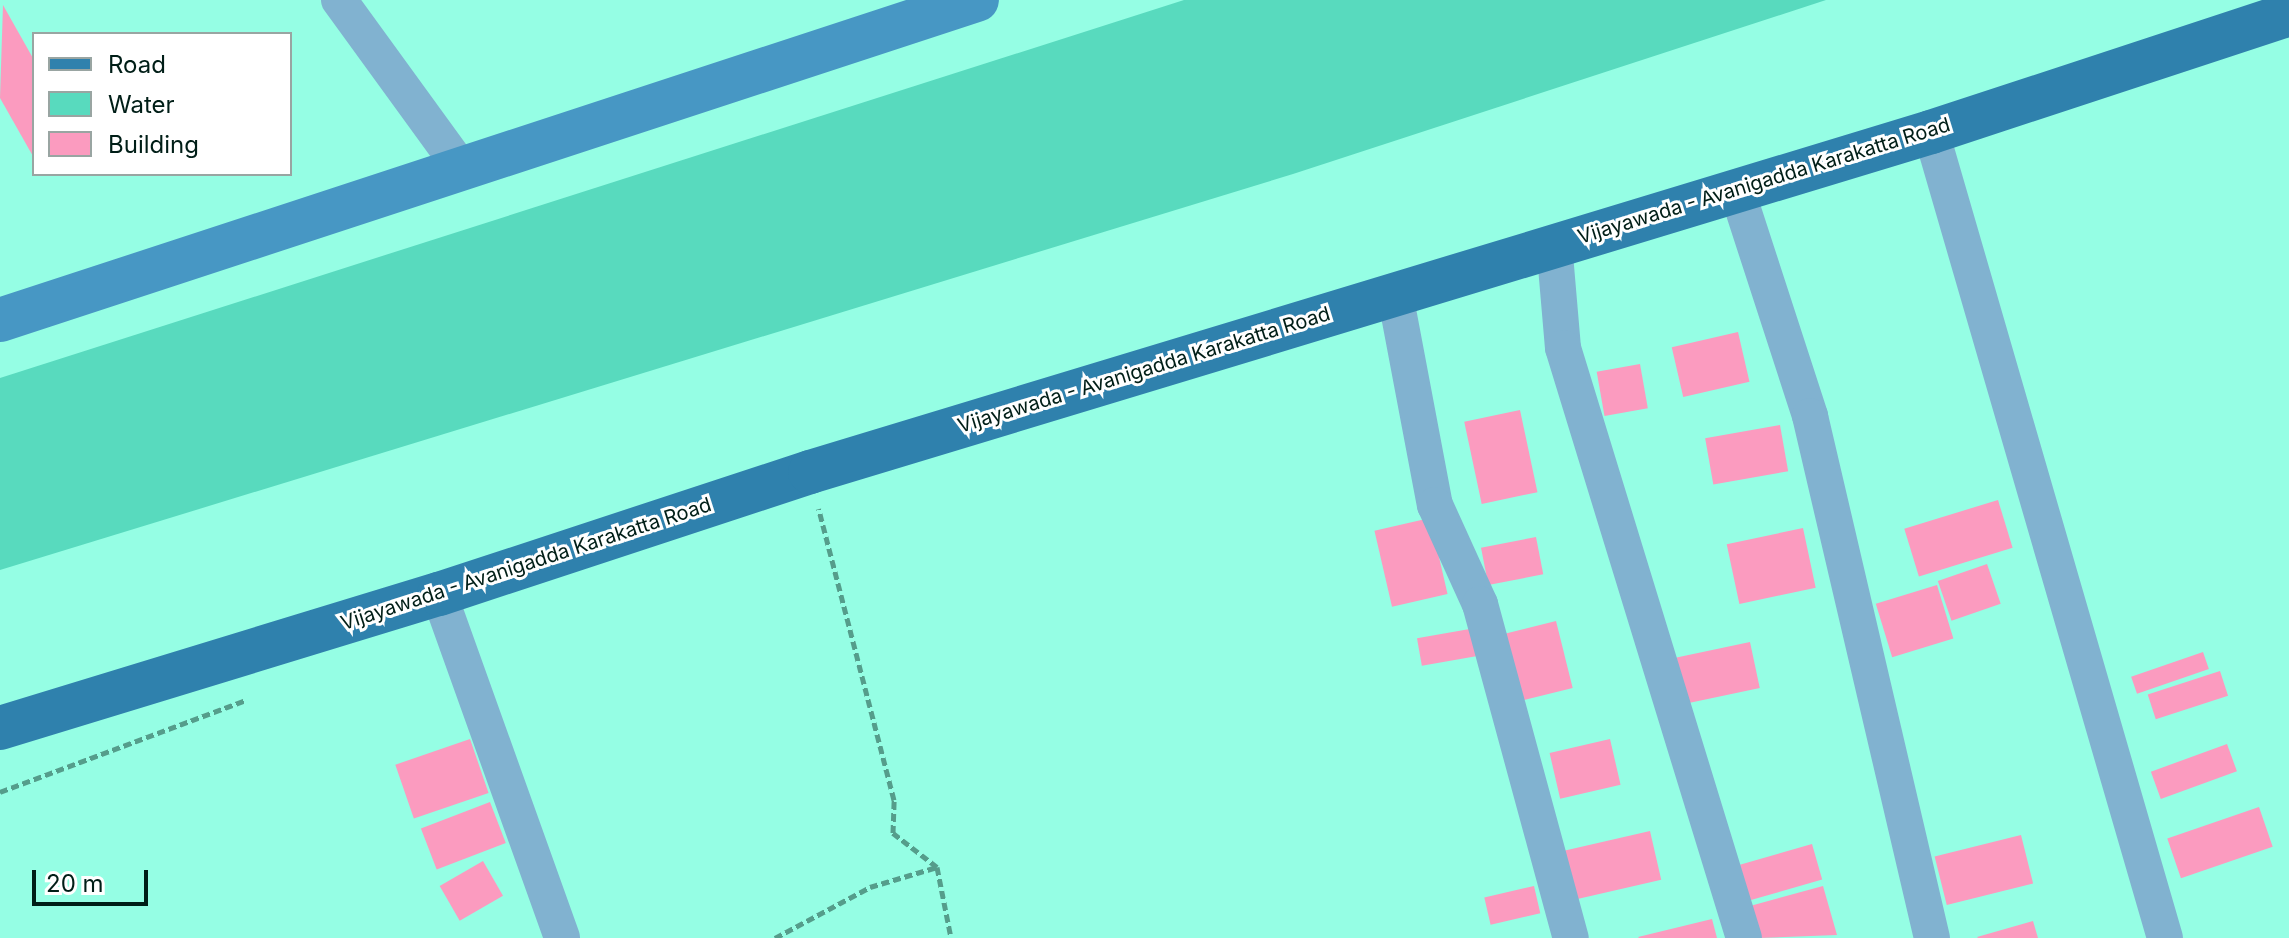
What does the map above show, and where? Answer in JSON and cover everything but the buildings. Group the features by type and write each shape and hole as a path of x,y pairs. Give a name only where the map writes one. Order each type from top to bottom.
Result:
{"main road":[{"name":"Vijayawada - Avanigadda Karakatta Road","path":"0,728 439,594 810,472 1554,243 1931,132 2289,14"}],"street":[{"path":"339,0 461,168"},
{"path":"0,320 977,0"},
{"path":"1931,132 2165,938"},
{"path":"1737,191 1810,416 1932,938"},
{"path":"1554,243 1563,348 1744,938"},
{"path":"1395,294 1435,505 1480,604 1571,938"},
{"path":"439,594 562,938"}],"path":[{"path":"810,472 894,800 893,833 937,867 951,938"},
{"path":"0,792 260,694"},
{"path":"775,938 870,887 937,867"}],"water":[{"path":"1184,0 1826,0 1293,174 0,570 0,378"}]}
